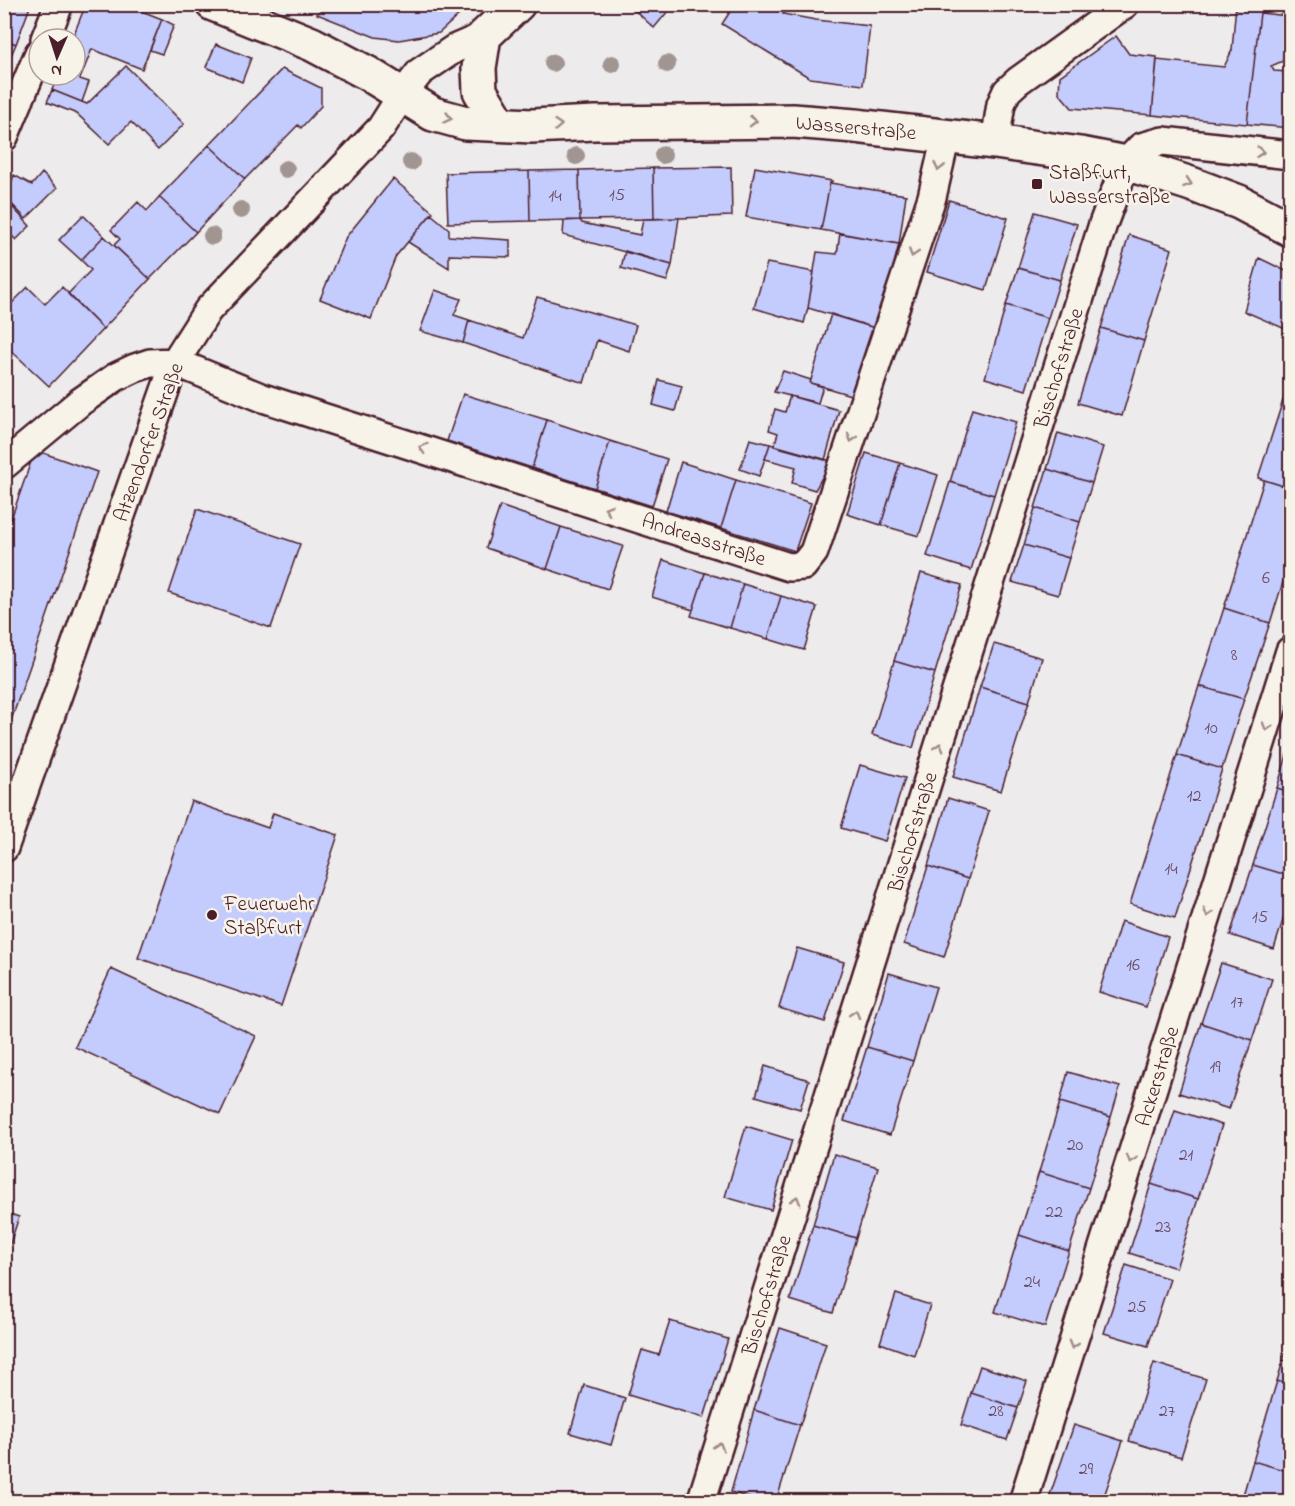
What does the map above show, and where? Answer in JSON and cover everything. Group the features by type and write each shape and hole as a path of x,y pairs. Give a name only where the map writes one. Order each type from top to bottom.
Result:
{"main road":[{"name":"Wasserstraße","path":"213,4 312,44 367,73 433,114 466,123 532,126 793,121 995,142 1080,154 1126,164 1239,202 1290,230"},
{"path":"500,124 480,92 479,68 484,36 518,4"}],"street":[{"path":"50,27 59,4"},
{"path":"995,142 1001,104 1007,91 1125,4"},
{"name":"Atzendorfer Straße","path":"4,848 175,362 208,310 381,128 420,72 454,49 484,36"},
{"path":"4,137 27,82"},
{"name":"Andreasstraße","path":"175,362 263,398 789,567 803,566 814,552 818,541 932,197 946,136"},
{"path":"1126,164 1141,147 1163,141 1290,155"},
{"name":"Bischofstraße","path":"701,1502 1103,224 1126,164"},
{"path":"4,465 80,402 116,377 150,363 175,362"},
{"name":"Ackerstraße","path":"1023,1502 1290,651"}],"building":[{"path":"4,4 31,4 16,44 4,39"},
{"path":"86,4 124,4 162,19 142,69 92,49 87,62 87,27 77,27"},
{"path":"326,4 471,4 439,33 399,40 375,37 317,14"},
{"path":"628,4 674,4 654,28"},
{"path":"735,4 789,4 783,14 870,26 863,85 810,78 722,24"},
{"path":"1236,4 1264,4 1265,13 1260,13 1247,124 1152,115 1157,60 1224,67 1232,50"},
{"path":"1260,13 1288,16 1287,21 1290,22 1290,49 1284,48 1283,61 1271,66 1274,71 1288,72 1290,66 1290,128 1247,124"},
{"path":"162,19 174,25 162,54 150,50"},
{"path":"1116,36 1129,54 1157,57 1152,115 1072,108 1059,93 1060,76"},
{"path":"4,39 16,44 4,72"},
{"path":"216,44 251,58 242,82 206,67"},
{"path":"126,66 184,124 158,150 131,122 109,144 77,114 47,102 52,90 87,104"},
{"path":"282,69 321,88 321,106 301,128 298,125 245,179 209,145"},
{"path":"87,81 89,82 82,102 52,90 53,87 87,87"},
{"path":"209,145 245,179 196,232 159,197"},
{"path":"731,167 732,216 654,219 653,168"},
{"path":"755,167 832,181 821,230 746,217"},
{"path":"653,168 654,219 580,220 579,170"},
{"path":"579,170 580,220 530,221 529,171"},
{"path":"529,171 530,221 448,223 446,173"},
{"path":"42,173 57,188 26,219 6,198 14,175 32,185"},
{"path":"393,179 433,212 396,256 371,319 320,299 346,237"},
{"path":"830,183 906,195 899,244 821,230"},
{"path":"159,197 196,232 150,279 114,245 120,239 111,230 138,202 147,211"},
{"path":"5,199 30,226 16,240 4,228"},
{"path":"949,200 1008,218 986,290 927,272"},
{"path":"1035,212 1077,224 1060,280 1018,268"},
{"path":"431,214 449,229 449,236 510,240 510,257 449,255 449,268 408,242"},
{"path":"83,215 104,236 81,260 59,240"},
{"path":"679,218 672,265 563,235 564,221 580,220 582,223 640,235 643,219"},
{"path":"840,233 899,244 882,311 875,328 808,308 817,252 837,254"},
{"path":"1129,235 1172,249 1144,341 1101,328"},
{"path":"104,236 150,279 103,329 68,294 91,270 81,260"},
{"path":"625,251 672,265 667,281 621,268"},
{"path":"1259,258 1290,273 1290,331 1244,311"},
{"path":"767,263 814,272 804,323 754,308"},
{"path":"1018,268 1060,280 1048,318 1006,305"},
{"path":"28,287 45,304 62,287 103,329 49,386 4,344 4,311"},
{"path":"435,290 461,299 454,315 469,320 463,343 420,331"},
{"path":"537,297 636,325 629,351 597,340 584,383 463,343 469,320 523,338"},
{"path":"1006,305 1048,318 1026,390 985,378"},
{"path":"831,314 875,328 854,396 810,383"},
{"path":"1101,328 1144,341 1122,416 1078,403"},
{"path":"783,371 823,386 818,403 774,392"},
{"path":"659,380 682,386 675,411 653,405"},
{"path":"1287,388 1290,389 1290,488 1258,478"},
{"path":"463,394 547,420 532,468 447,441"},
{"path":"790,396 839,410 825,460 774,446 778,433 769,430 775,409 785,412"},
{"path":"972,409 1016,422 994,495 950,482"},
{"path":"547,420 610,441 595,488 532,468"},
{"path":"1058,433 1103,447 1092,483 1047,469"},
{"path":"750,439 770,444 759,476 740,469"},
{"path":"610,441 667,459 652,506 595,488"},
{"path":"770,444 831,461 815,490 792,483 796,467 765,459"},
{"path":"35,450 97,472 4,741 4,539"},
{"path":"866,453 900,463 881,525 847,514"},
{"path":"681,462 736,480 721,528 666,511"},
{"path":"900,463 938,475 919,536 881,525"},
{"path":"1047,469 1092,483 1080,522 1035,508"},
{"path":"736,480 811,503 795,551 721,528"},
{"path":"1264,480 1290,488 1290,560 1270,623 1224,608"},
{"path":"950,482 994,495 971,570 927,556"},
{"path":"500,506 561,527 547,569 486,548"},
{"path":"1035,508 1080,522 1069,558 1024,545"},
{"path":"197,509 300,544 271,628 169,593"},
{"path":"561,527 623,546 608,589 547,569"},
{"path":"1024,545 1069,558 1058,595 1012,582"},
{"path":"663,560 705,573 693,610 652,597"},
{"path":"705,573 743,584 730,628 691,616"},
{"path":"921,573 962,585 935,673 894,661"},
{"path":"743,584 781,596 768,639 730,628"},
{"path":"781,596 817,607 804,650 768,639"},
{"path":"1224,608 1270,623 1244,699 1199,686"},
{"path":"994,644 1042,658 1029,702 980,687"},
{"path":"894,661 935,673 913,748 872,735"},
{"path":"1199,686 1244,699 1222,769 1177,755"},
{"path":"980,687 1029,702 1001,791 953,777"},
{"path":"1290,745 1290,792 1277,788"},
{"path":"1177,755 1222,769 1175,918 1130,904"},
{"path":"860,765 905,778 885,841 841,828"},
{"path":"1277,788 1290,792 1290,876 1253,865"},
{"path":"948,798 989,811 968,879 928,866"},
{"path":"191,801 268,828 273,813 338,835 281,1006 138,958"},
{"path":"1253,865 1290,876 1290,898 1274,949 1230,935"},
{"path":"928,866 968,879 944,957 904,944"},
{"path":"1121,921 1168,937 1146,1007 1099,992"},
{"path":"797,948 844,962 825,1022 779,1008"},
{"path":"1221,963 1272,979 1252,1040 1201,1023"},
{"path":"111,969 256,1036 220,1114 75,1047"},
{"path":"889,973 936,987 913,1061 867,1047"},
{"path":"1201,1023 1252,1040 1229,1109 1179,1093"},
{"path":"867,1047 913,1061 890,1135 844,1121"},
{"path":"765,1066 809,1080 800,1109 756,1096"},
{"path":"1068,1072 1120,1087 1111,1117 1060,1102"},
{"path":"1060,1102 1111,1117 1089,1188 1039,1172"},
{"path":"1175,1110 1222,1125 1198,1199 1151,1184"},
{"path":"746,1126 792,1140 771,1210 725,1197"},
{"path":"834,1154 878,1167 856,1238 813,1225"},
{"path":"1039,1172 1089,1188 1069,1251 1019,1235"},
{"path":"1151,1184 1198,1199 1176,1268 1129,1253"},
{"path":"4,1212 19,1217 4,1262"},
{"path":"813,1225 856,1238 833,1313 790,1300"},
{"path":"1019,1235 1069,1251 1045,1327 995,1312"},
{"path":"1126,1265 1170,1279 1148,1346 1104,1333"},
{"path":"896,1294 930,1305 914,1355 880,1343"},
{"path":"670,1321 728,1339 704,1418 628,1395 642,1350 659,1355"},
{"path":"780,1328 826,1343 800,1425 754,1410"},
{"path":"1290,1338 1290,1385 1277,1381"},
{"path":"1154,1363 1206,1379 1181,1457 1129,1441"},
{"path":"980,1366 1027,1381 1018,1408 971,1393"},
{"path":"1277,1381 1290,1385 1290,1472 1253,1461"},
{"path":"584,1385 625,1398 611,1445 570,1433"},
{"path":"971,1393 1018,1408 1007,1440 961,1425"},
{"path":"754,1410 800,1425 776,1502 761,1502 731,1492"},
{"path":"1074,1425 1123,1441 1102,1502 1069,1502 1050,1495"},
{"path":"1253,1461 1290,1472 1290,1502 1241,1502"},
{"path":"942,1495 963,1502 939,1502"}],"place":[{"name":"Staßfurt, Wasserstraße","path":"1037,184"},
{"name":"Feuerwehr Staßfurt","path":"212,915"}]}
